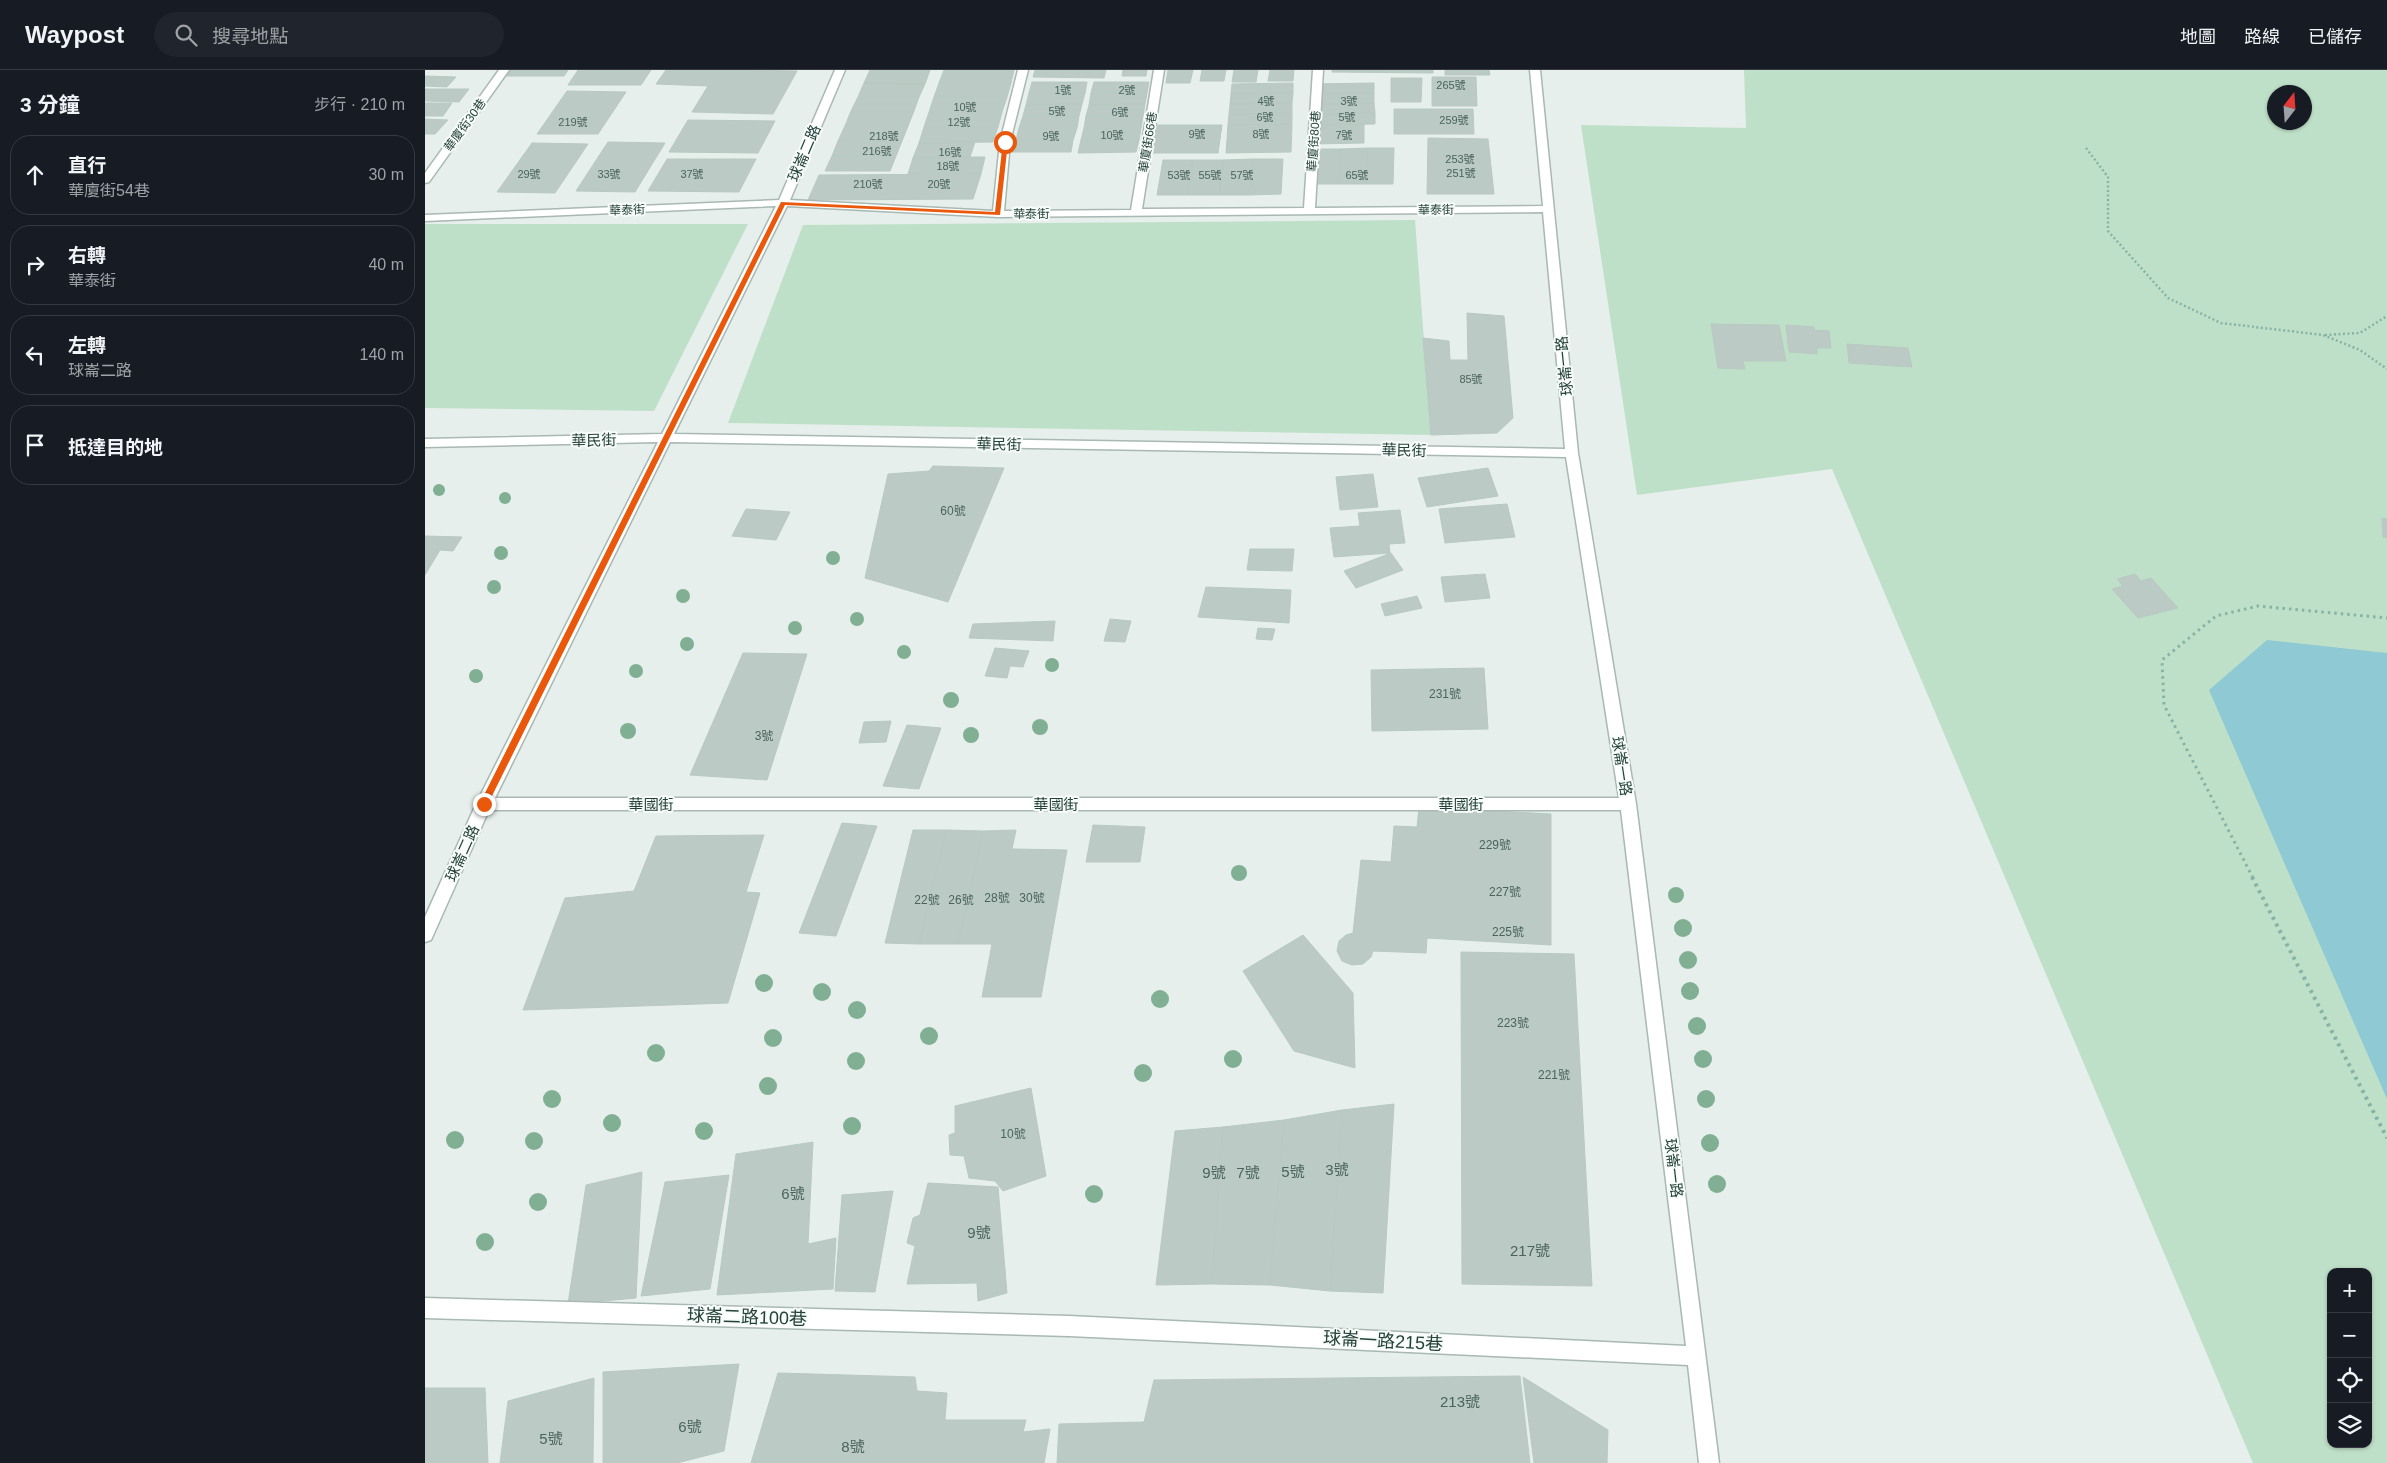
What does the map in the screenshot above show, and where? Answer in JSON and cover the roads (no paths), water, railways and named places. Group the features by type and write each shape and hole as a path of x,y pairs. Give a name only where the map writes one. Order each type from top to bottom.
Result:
{"street":[{"name":"華廈街30巷","path":"425,180 504,70"},
{"name":"球崙二路","path":"425,935 484,804 664,438 783,203 840,70"},
{"path":"998,214 1005,142 1023,70"},
{"name":"華廈街66巷","path":"1136,213 1159,70"},
{"name":"華廈街80巷","path":"1309,212 1318,70"},
{"name":"球崙一路","path":"1535,70 1573,453 1628,804 1709,1463"},
{"name":"華泰街","path":"425,218 783,203 998,214 1548,209"},
{"name":"華民街","path":"425,444 664,438 1573,453"},
{"name":"華國街","path":"484,804 1628,804"},
{"name":"球崙二路100巷","path":"425,1308 1069,1326"},
{"name":"球崙一路215巷","path":"1069,1326 1697,1356"}],"water":[{"path":"2267,640 2387,653 2387,1099 2209,690"}]}
